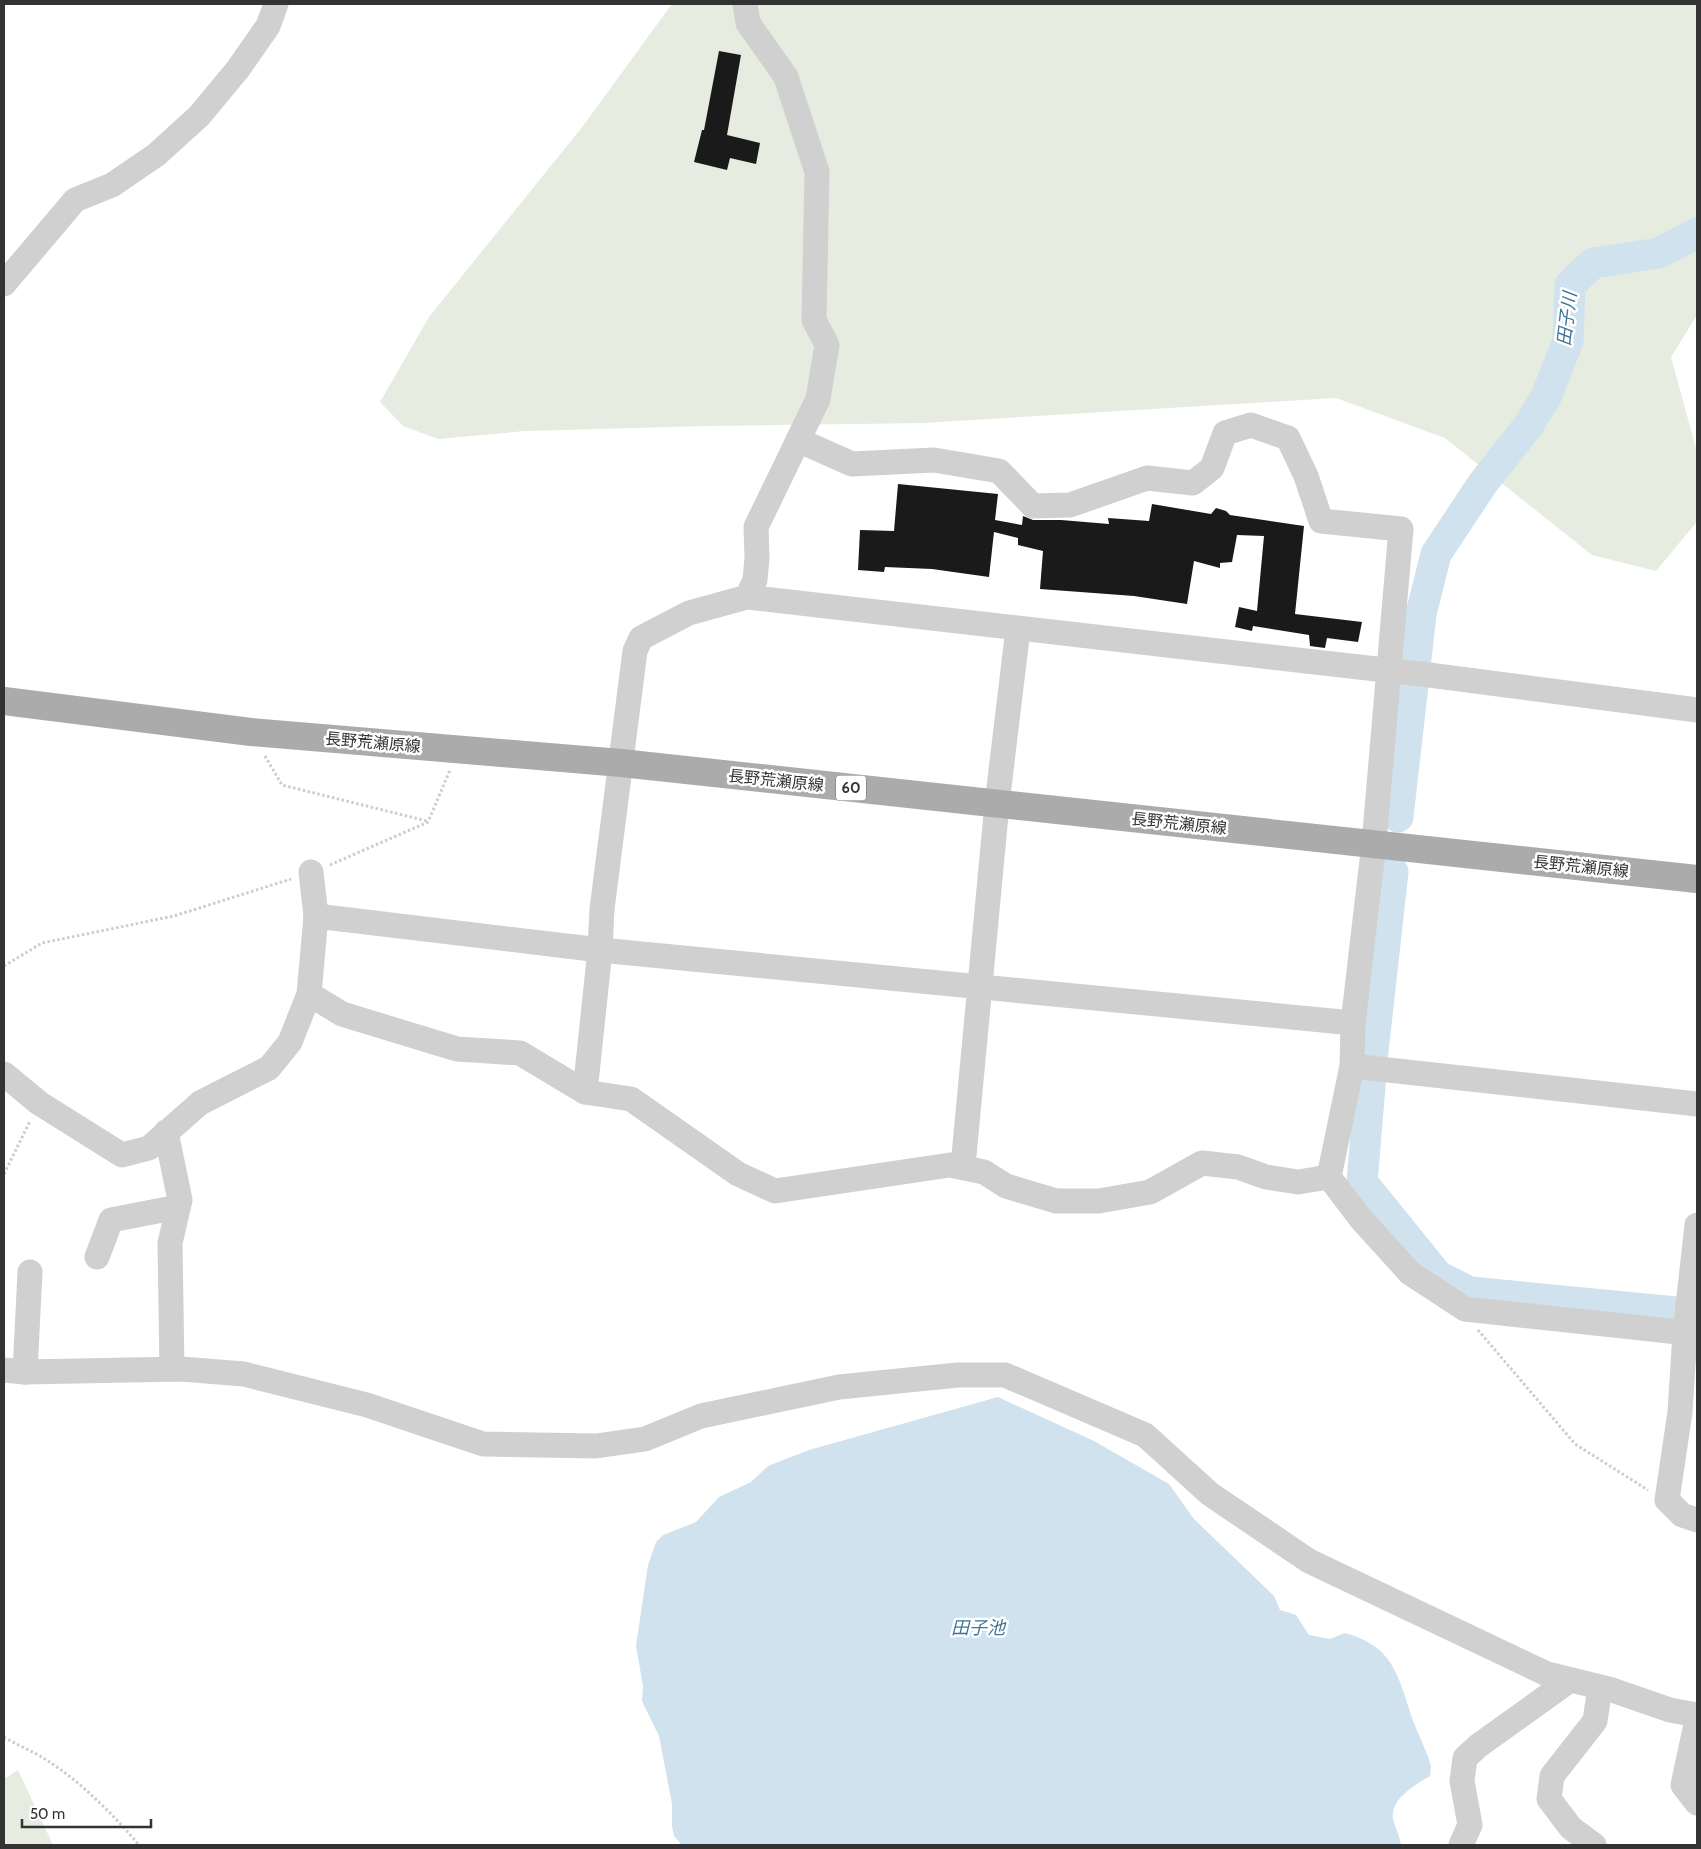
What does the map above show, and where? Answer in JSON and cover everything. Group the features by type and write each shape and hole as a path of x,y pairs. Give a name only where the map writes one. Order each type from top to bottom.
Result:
{"main road":[{"name":"長野荒瀬原線","path":"4,701 251,732 621,763 1697,879"}],"street":[{"path":"4,284 75,200 112,185 156,155 199,116 238,69 268,26 276,4"},
{"path":"745,4 748,23 786,77 817,172 814,320 827,345 818,399 756,527 756,573 747,597"},
{"path":"798,440 852,464 934,460 999,471 1033,506 1070,505 1147,478 1193,483 1212,468 1224,433 1251,425 1288,438 1306,476 1321,521 1401,529 1394,671 1353,1022 1366,1067 1331,1159 1329,1177 1361,1219 1410,1273 1465,1309 1690,1323"},
{"path":"585,1092 600,950 602,909 635,651 641,638 689,613 747,597 1429,675 1697,710"},
{"path":"962,1166 997,804 1018,629"},
{"path":"4,1074 39,1103 122,1155 149,1148 200,1103 269,1068 290,1042 308,994 316,916 311,872"},
{"path":"316,916 600,950 1353,1022"},
{"path":"308,994 342,1014 457,1049 520,1053 585,1092 630,1099 738,1174 775,1191 950,1165 984,1172 1006,1186 1056,1201 1099,1201 1150,1192 1202,1163 1238,1167 1266,1178 1298,1182 1329,1177"},
{"path":"1366,1067 1697,1104"},
{"path":"166,1132 180,1200 170,1243 172,1369"},
{"path":"97,1257 111,1220 178,1207"},
{"path":"1697,1224 1690,1323 1680,1412 1667,1500 1682,1515 1697,1520"},
{"path":"30,1272 15,1371 172,1369 244,1374 367,1405 483,1444 596,1446 645,1439 701,1416 839,1387 958,1375 1005,1375 1145,1435 1210,1494 1309,1561 1547,1674 1600,1687 1670,1710 1697,1715"},
{"path":"1461,1845 1470,1825 1462,1781 1465,1758 1478,1746 1570,1680"},
{"path":"1594,1845 1570,1828 1549,1799 1552,1776 1595,1721 1600,1687"},
{"path":"1697,1720 1683,1785 1697,1803"}],"path":[{"path":"251,732 282,785 428,822"},
{"path":"4,966 42,944 174,916 311,872 428,822 458,750"},
{"path":"4,1174 39,1103"},
{"path":"1465,1309 1483,1338 1575,1444 1670,1503"},
{"path":"4,1737 45,1759 97,1799 122,1824 139,1845"}],"shaded area":[{"path":"672,4 1697,4 1697,315 1671,357 1697,452 1696,523 1656,571 1592,555 1445,438 1336,398 923,423 525,431 438,439 403,426 380,402 429,317 583,126"},
{"path":"18,1770 53,1845 4,1845 4,1779"}],"water":[{"name":"田子池","path":"998,1397 1094,1441 1169,1484 1194,1519 1274,1596 1280,1610 1296,1615 1309,1635 1330,1639 1345,1633 1362,1639 1385,1656 1399,1678 1431,1766 1430,1776 1405,1793 1393,1811 1393,1819 1401,1845 682,1845 674,1836 672,1827 672,1804 659,1736 642,1701 643,1686 636,1646 648,1565 656,1542 663,1535 696,1522 719,1497 751,1482 768,1466 809,1450"}],"building":[{"path":"719,51 741,55 727,135 760,143 756,164 730,158 727,170 694,162 702,130 704,130"},
{"path":"898,484 998,494 995,520 1022,525 1023,516 1033,520 1109,524 1108,518 1149,521 1152,504 1211,514 1216,508 1226,511 1230,515 1304,526 1295,614 1362,622 1358,642 1327,638 1325,648 1310,646 1309,635 1253,626 1252,631 1235,627 1239,607 1257,611 1264,536 1237,535 1232,562 1220,563 1220,568 1194,561 1187,604 1134,596 1040,589 1043,551 1018,545 1018,538 994,532 989,577 932,569 885,567 884,572 858,570 860,530 894,531"}],"waterway":[{"name":"田子川","path":"1398,817 1421,614 1436,554 1483,483 1528,426 1546,397 1568,341 1570,285 1593,263 1659,253 1697,233"},
{"path":"1393,872 1373,1051 1362,1182 1438,1276 1470,1292 1697,1314"}]}
